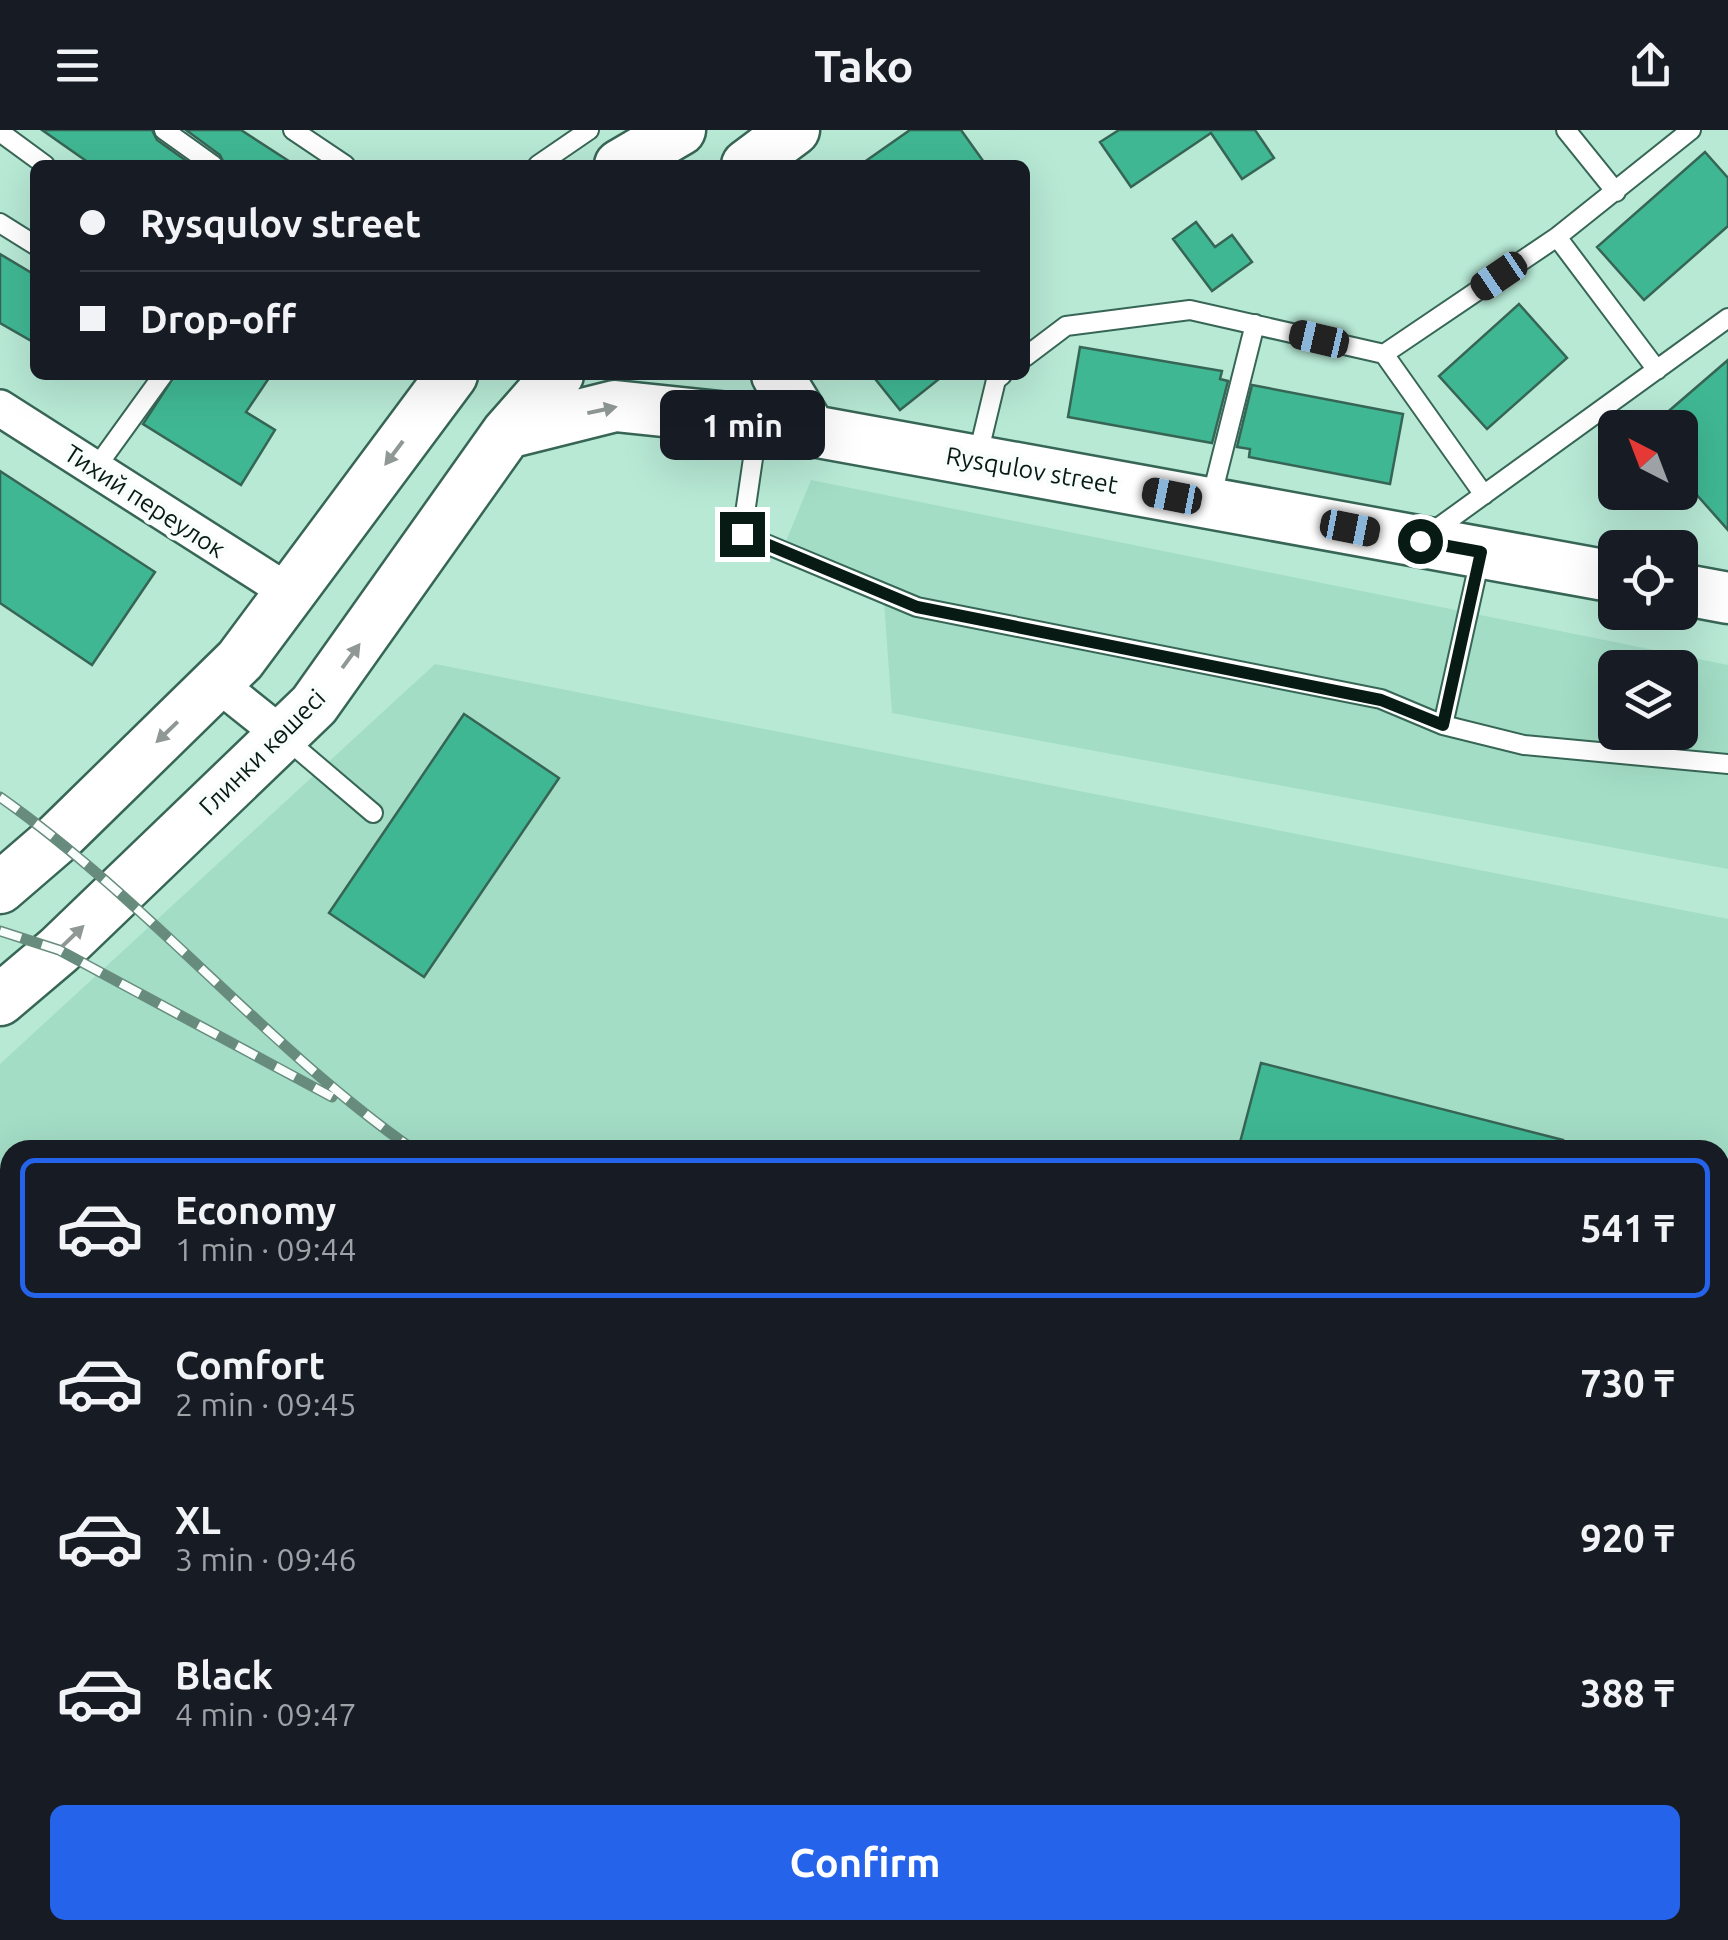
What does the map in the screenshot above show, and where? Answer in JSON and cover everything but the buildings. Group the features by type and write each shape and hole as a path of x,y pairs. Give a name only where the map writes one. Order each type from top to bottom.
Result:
{"main road":[{"path":"592,130 617,160"},
{"path":"629,160 680,130"},
{"path":"754,160 794,130"},
{"path":"0,888 58,838 240,660 448,380"},
{"name":"Глинки көшесі","path":"0,1000 58,950 314,705 507,433 554,380"},
{"path":"780,380 810,429"},
{"name":"Rysqulov street","path":"507,433 615,406 758,421 1598,574"},
{"path":"1698,592 1728,598"}],"street":[{"name":"Тихий переулок","path":"0,408 290,594"},
{"path":"216,683 282,735"}],"lane":[{"path":"164,130 206,160"},
{"path":"293,130 338,160"},
{"path":"546,160 592,130"},
{"path":"1566,130 1616,192"},
{"path":"1384,354 1557,237 1690,130"},
{"path":"0,132 38,160"},
{"path":"0,223 30,242"},
{"path":"1557,237 1658,370"},
{"path":"1030,353 1066,326 1190,310 1384,354 1484,495"},
{"path":"1420,541 1728,318"},
{"path":"1210,503 1255,324"},
{"path":"148,396 153,380"},
{"path":"94,468 159,380"},
{"path":"976,460 996,380"},
{"path":"758,421 742,534 917,607 1381,700 1443,725 1524,745 1728,764"},
{"path":"1443,725 1481,552"},
{"path":"282,735 373,812"}],"shaded area":[{"path":"811,480 1654,650 1598,650 1598,750 1698,750 1698,659 1728,665 1728,869 892,713 884,602 780,556"},
{"path":"435,664 1728,919 1728,1140 0,1140 0,1064"}],"railway":[{"path":"0,797 107,882 307,1066 401,1140"},
{"path":"0,931 59,950 332,1097"}],"route":[{"path":"742,534 917,607 1381,700 1443,725 1481,552 1420,541"}]}
